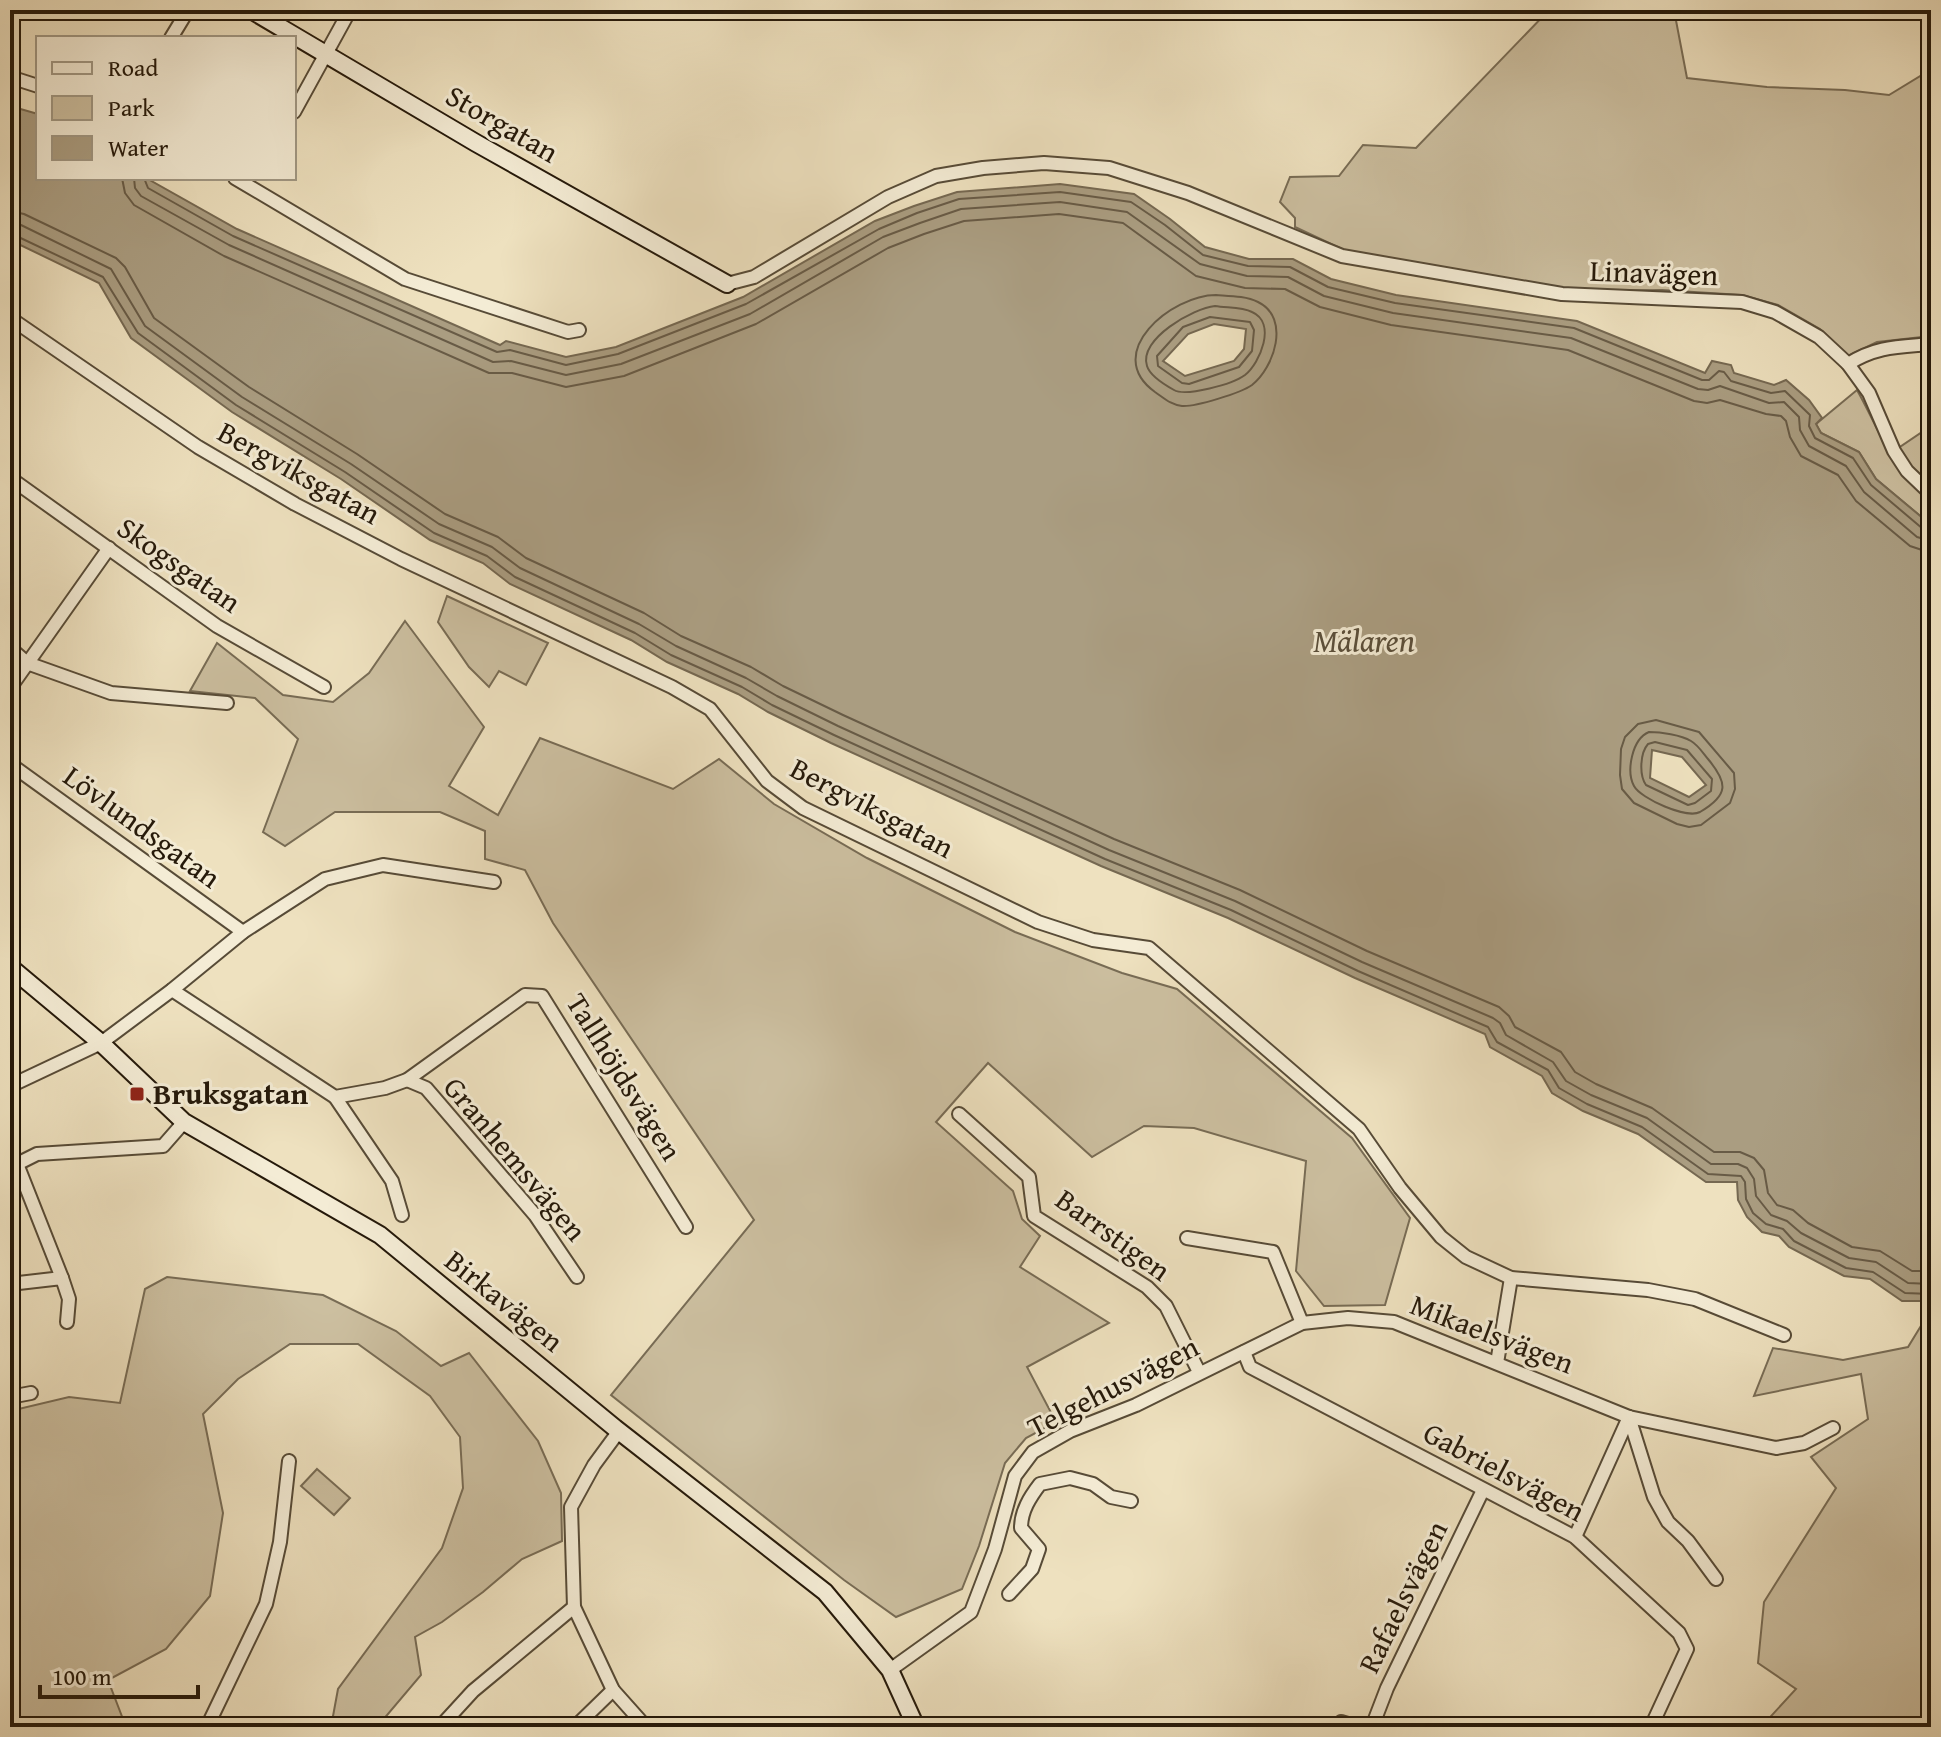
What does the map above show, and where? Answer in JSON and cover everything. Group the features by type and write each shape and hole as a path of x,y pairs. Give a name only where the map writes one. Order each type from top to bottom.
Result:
{"street":[{"path":"172,36 188,10"},
{"name":"Storgatan","path":"251,10 295,36"},
{"path":"296,109 350,10"},
{"name":"Storgatan","path":"296,37 727,284"},
{"path":"10,77 36,85"},
{"name":"Linavägen","path":"727,284 754,277 888,197 936,176 1044,163 1109,168 1162,184 1342,256 1562,294 1742,302 1775,312 1819,337 1848,364 1869,393 1894,451 1907,471 1931,494"},
{"path":"252,182 405,279 568,332 579,330"},
{"name":"Bergviksgatan","path":"10,318 198,447 295,504 401,559 672,687 710,709 767,781 803,808 1038,922 1093,940 1149,948 1359,1129 1400,1188 1443,1240 1466,1257 1511,1278 1648,1290 1695,1299 1784,1335"},
{"path":"1848,364 1881,348 1931,344"},
{"name":"Skogsgatan","path":"10,478 217,626 324,687"},
{"path":"10,688 109,548"},
{"path":"10,648 27,663 111,693 227,703"},
{"name":"Lövlundsgatan","path":"10,764 243,932"},
{"path":"10,1086 101,1043 243,932 325,879 383,865 494,882"},
{"name":"Birkavägen","path":"10,967 101,1043 184,1122 380,1235 619,1431 825,1592 890,1670 916,1727"},
{"path":"172,990 335,1097 392,1181 402,1215"},
{"name":"Tallhöjdsvägen","path":"335,1097 407,1080 525,995 542,996 686,1227"},
{"name":"Granhemsvägen","path":"407,1080 426,1088 516,1192 577,1277"},
{"name":"Barrstigen","path":"959,1114 1029,1177 1034,1216 1147,1287 1166,1306 1199,1372"},
{"path":"67,1322 69,1299 14,1162 37,1154 163,1146 184,1122"},
{"path":"1187,1238 1273,1252 1302,1323"},
{"path":"10,1284 62,1278"},
{"path":"1497,1363 1511,1278"},
{"name":"Mikaelsvägen","path":"1244,1352 1302,1323 1348,1318 1394,1322 1629,1417 1776,1448 1804,1443 1833,1428"},
{"name":"Telgehusvägen","path":"890,1670 971,1612 995,1549 1015,1476 1033,1452 1070,1431 1136,1405 1244,1352"},
{"name":"Gabrielsvägen","path":"1244,1352 1250,1367 1575,1537 1679,1633 1687,1649 1651,1727"},
{"path":"10,1397 31,1393"},
{"path":"1575,1537 1629,1417"},
{"path":"1629,1417 1654,1497 1668,1522 1688,1541 1716,1579"},
{"path":"619,1431 594,1465 571,1507 574,1607 613,1690 646,1727"},
{"path":"207,1727 266,1604 280,1542 289,1461"},
{"path":"1009,1594 1032,1569 1039,1549 1020,1524 1029,1500 1040,1484 1070,1478 1093,1484 1111,1497 1131,1501"},
{"name":"Rafaelsvägen","path":"1372,1727 1387,1688 1483,1490"},
{"path":"440,1727 473,1691 574,1607"},
{"path":"575,1727 613,1690"},
{"path":"1341,1722 1358,1727"}],"green space":[{"path":"1549,10 1674,10 1687,78 1889,95 1922,75 1931,73 1931,336 1877,342 1848,356 1820,329 1778,305 1742,295 1662,290 1582,291 1346,251 1295,227 1295,218 1280,202 1290,177 1339,176 1363,145 1416,148"},
{"path":"1857,390 1897,463 1931,499 1931,525 1876,479 1859,452 1821,433 1816,424"},
{"path":"1931,426 1931,494 1894,451"},
{"path":"447,596 548,643 526,685 499,671 489,687 469,667 438,622"},
{"path":"405,621 484,727 449,786 498,815 540,738 673,789 719,759 774,804 867,858 1015,932 1122,973 1177,989 1352,1138 1410,1218 1385,1305 1324,1306 1296,1271 1306,1161 1194,1128 1144,1126 1092,1157 988,1063 936,1122 1013,1191 1022,1219 1040,1236 1020,1267 1109,1323 1027,1367 1056,1422 1026,1438 1005,1463 962,1589 896,1617 844,1580 611,1395 754,1220 553,923 525,870 485,859 485,831 440,812 335,812 285,846 263,832 298,739 255,698 190,691 217,643 283,695 333,702 369,673"},
{"path":"167,1277 323,1295 396,1331 441,1366 469,1353 538,1441 561,1493 562,1541 522,1559 442,1622 415,1637 421,1675 377,1727 331,1727 338,1689 442,1548 463,1488 460,1437 430,1396 358,1344 290,1344 238,1379 203,1414 223,1513 210,1596 166,1649 108,1680 126,1727 10,1727 10,1411 69,1397 120,1403 145,1289"},
{"path":"1927,1316 1931,1318 1931,1727 1761,1727 1796,1689 1758,1663 1764,1602 1836,1488 1811,1457 1868,1419 1861,1374 1754,1396 1773,1348 1843,1360 1908,1347"},
{"path":"317,1469 350,1498 334,1515 301,1486"}],"water":[{"name":"Mälaren","path":"10,106 36,113 36,180 150,180 237,229 500,345 506,341 566,357 616,347 743,297 875,221 914,206 957,192 1060,184 1134,194 1205,247 1249,259 1293,259 1331,279 1396,295 1577,321 1705,373 1712,361 1731,365 1734,373 1774,385 1786,380 1809,400 1822,418 1816,424 1821,433 1859,452 1876,479 1931,525 1931,1301 1902,1301 1870,1279 1844,1276 1789,1247 1779,1236 1762,1232 1747,1217 1738,1200 1737,1182 1706,1182 1638,1134 1583,1111 1552,1093 1542,1076 1490,1047 1485,1034 1355,978 1228,918 1101,866 831,743 738,694 667,662 631,640 510,584 483,563 430,540 341,479 232,412 131,338 99,283 10,240","holes":["1214,324 1246,329 1244,349 1234,361 1185,376 1163,361 1188,334","1652,750 1682,757 1706,785 1689,797 1650,778"]}],"place":[{"name":"Bruksgatan","path":"137,1094"}]}
